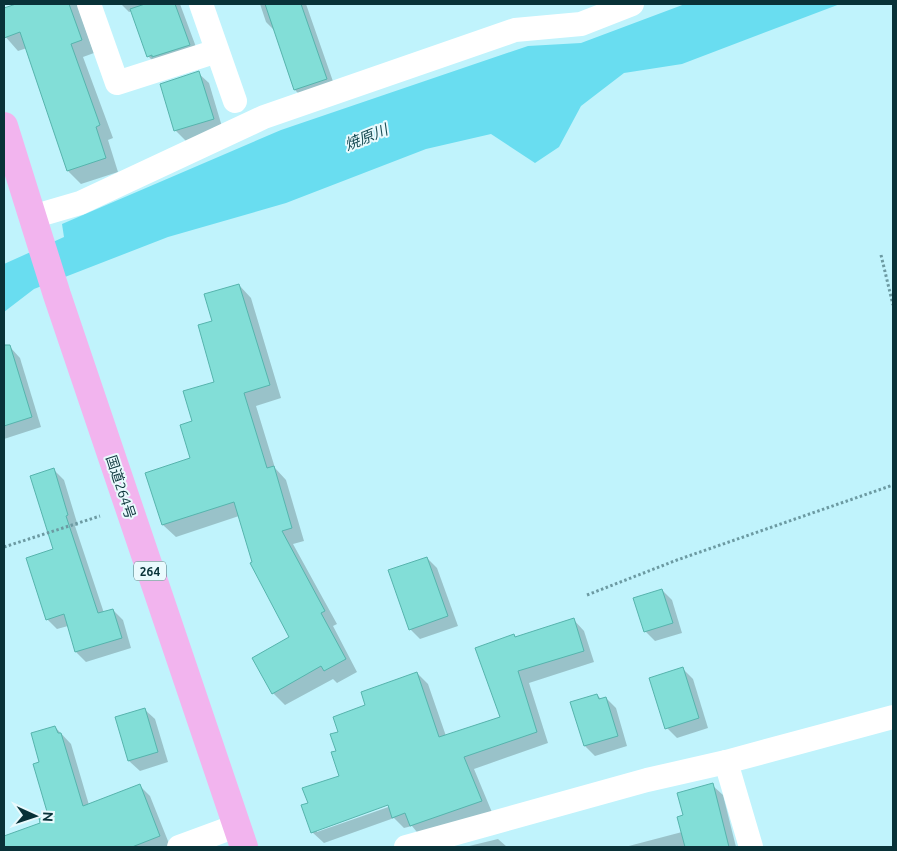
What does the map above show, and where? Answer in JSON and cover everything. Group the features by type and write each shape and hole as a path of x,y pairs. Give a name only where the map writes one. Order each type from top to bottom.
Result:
{"highway":[{"name":"国道264号","path":"4,126 57,294 240,837"}],"street":[{"path":"89,4 117,83 217,51"},
{"path":"200,4 235,101"},
{"path":"32,218 80,203 264,117 515,30 581,24 632,4"},
{"path":"406,847 646,780 726,762 893,717"},
{"path":"726,762 751,847"},
{"path":"179,847 240,837"}],"path":[{"path":"881,255 893,305"},
{"path":"587,595 677,560 893,485"},
{"path":"4,547 103,515"}],"water":[{"name":"焼原川","path":"685,4 840,4 682,64 624,73 581,106 559,147 535,163 491,134 426,149 286,203 168,237 34,289 4,312 4,264 64,237 62,224 281,130 528,46 581,43"}],"building":[{"path":"16,4 69,4 82,40 71,44 100,125 96,127 106,158 67,171 20,32 4,38 4,8"},
{"path":"145,4 175,4 190,45 147,57 130,9"},
{"path":"265,4 301,4 327,79 294,90"},
{"path":"199,71 214,119 174,131 160,84"},
{"path":"239,284 270,385 244,393 267,468 274,466 292,528 282,531 325,611 321,613 346,659 324,671 321,666 272,694 252,658 289,637 250,563 252,562 234,502 162,525 145,473 190,458 180,425 192,421 183,391 214,382 198,325 212,321 204,294"},
{"path":"4,345 10,345 32,417 4,426"},
{"path":"54,468 68,515 66,516 98,613 113,609 122,638 75,652 64,614 46,620 26,558 53,549 30,476"},
{"path":"427,557 448,616 409,630 388,570"},
{"path":"662,589 673,623 644,632 633,598"},
{"path":"574,618 584,651 518,671 537,732 464,757 482,801 410,826 405,813 392,818 388,805 311,833 301,805 308,803 302,788 339,776 331,752 336,751 330,734 338,732 333,717 365,705 361,692 417,672 439,737 500,717 475,648 514,634 515,637"},
{"path":"683,667 699,718 665,729 649,678"},
{"path":"597,694 599,699 606,697 618,736 584,746 570,702"},
{"path":"145,708 158,752 128,761 115,717"},
{"path":"55,726 58,733 61,733 83,806 140,784 160,836 132,847 4,847 4,836 40,823 39,818 48,815 33,764 39,762 31,733"},
{"path":"713,783 729,847 685,847 677,817 683,815 677,793"}]}
